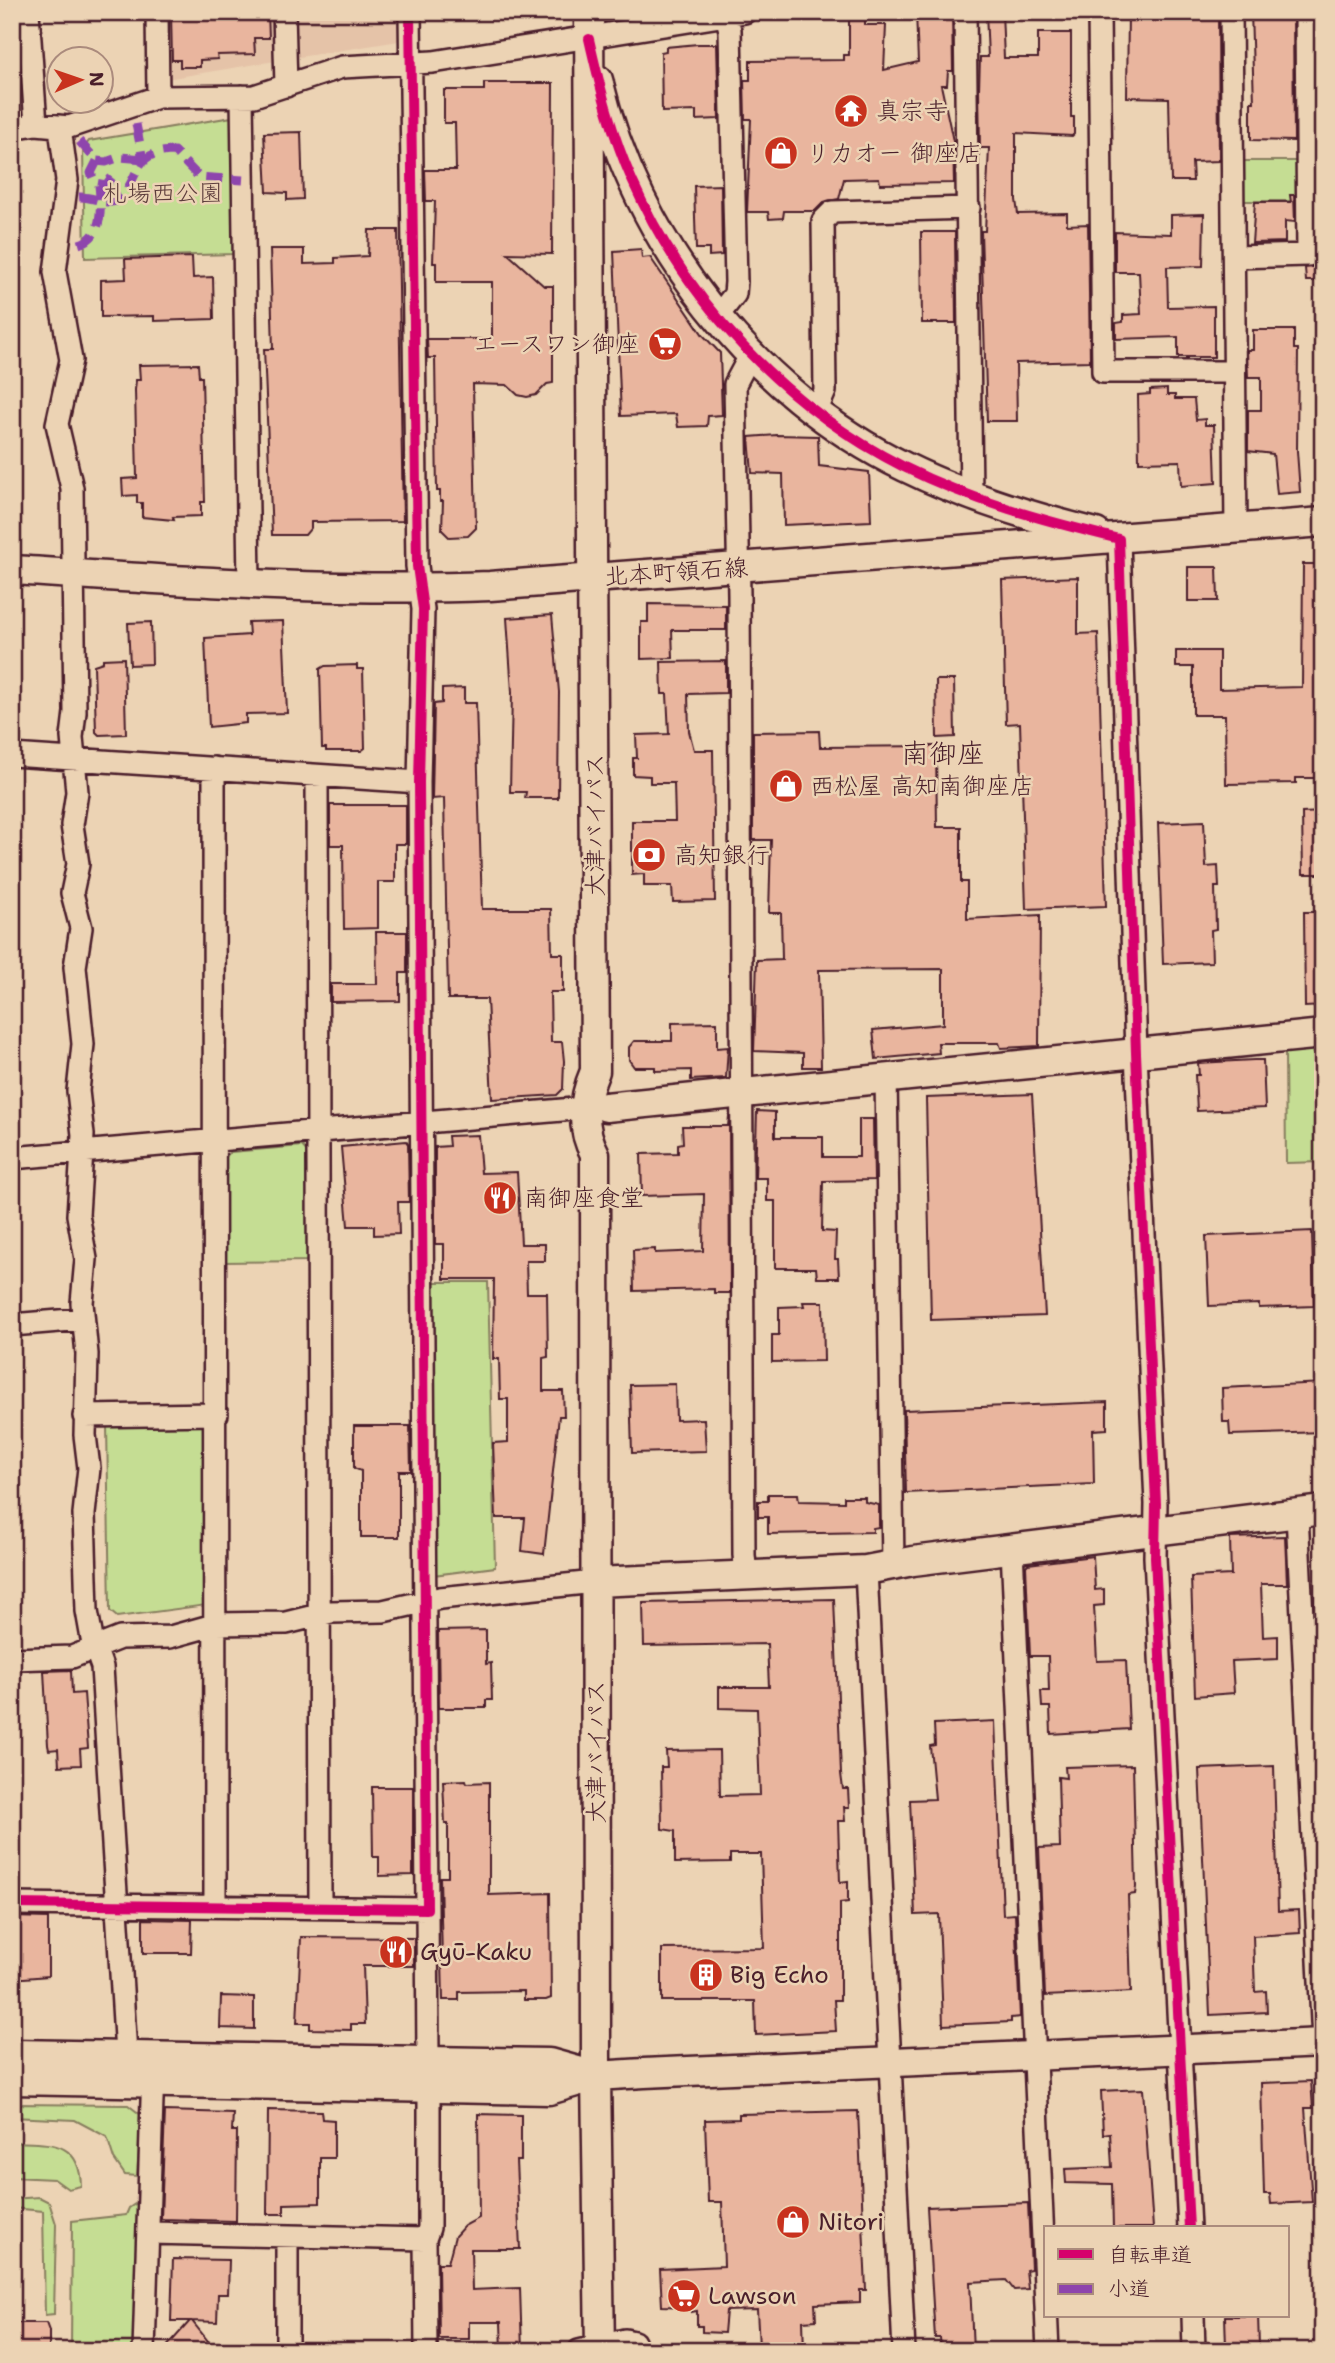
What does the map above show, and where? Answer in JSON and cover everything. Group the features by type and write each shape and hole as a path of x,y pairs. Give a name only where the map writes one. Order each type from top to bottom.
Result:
{"street":[{"path":"28,12 36,124"},
{"path":"157,12 158,97"},
{"path":"284,12 286,86"},
{"path":"410,12 417,566 423,623 419,782 429,2074 429,2228 425,2239 426,2351"},
{"path":"965,12 971,496"},
{"path":"1099,12 1103,372 1234,372"},
{"path":"1231,12 1236,530"},
{"path":"1234,257 1308,255 1306,12"},
{"path":"12,128 36,124 60,128 92,121 158,97 242,96 286,86 342,67 411,63 589,26 732,13 730,30 736,282 735,295 717,317"},
{"path":"589,26 613,132 632,181 666,243 717,317 751,354 816,412 904,467 971,496 1119,539 1136,1053 1189,2226"},
{"name":"北本町領石線","path":"589,26 593,579 1323,522"},
{"path":"242,96 249,584"},
{"path":"60,128 67,180 55,272 71,360 57,424 72,488 74,758 77,792 72,825 78,864 72,897 81,931 75,967 83,1044 78,1091 83,1152 78,1205 86,1267 83,1319 88,1354 84,1416 89,1468 84,1514 87,1611 102,1667 117,1906 144,2064 149,2233 144,2351"},
{"path":"816,412 825,391 823,221 832,212 969,208"},
{"path":"746,1575 738,568 734,384 751,354"},
{"path":"12,569 249,584 420,589 593,579"},
{"name":"大津バイパス","path":"593,579 595,1071 606,1084 596,1107 606,1143 595,1154 596,2076 593,2349"},
{"path":"12,755 419,782"},
{"path":"214,768 217,1414 215,1906"},
{"path":"317,776 320,1908"},
{"path":"12,1158 596,1107 743,1090 1323,1034"},
{"path":"886,1076 879,1567 890,2062 904,2351"},
{"path":"12,1325 83,1319"},
{"path":"84,1416 217,1414"},
{"path":"12,1659 72,1657 120,1638 170,1637 217,1624 286,1623 320,1613 383,1611 424,1601 595,1582 879,1567 1310,1512 1323,2042 596,2076 549,2063 429,2074 144,2064 12,2053"},
{"path":"1012,1549 1044,2267"},
{"path":"12,1904 427,1909"},
{"path":"12,2080 144,2064"},
{"path":"149,2233 425,2239"},
{"path":"287,2236 287,2351"},
{"path":"1046,2318 1048,2351"},
{"path":"1193,2318 1194,2351"},
{"path":"593,2349 625,2340 634,2342 634,2351"}],"shaded area":[{"path":"165,12 274,12 275,61 166,79"},
{"path":"292,12 399,12 399,41 293,58"}],"green space":[{"name":"札場西公園","path":"232,117 234,254 85,258 83,149 89,141"},
{"path":"1243,161 1298,161 1298,201 1243,201"},
{"path":"1323,1048 1323,1162 1286,1163 1285,1052"},
{"path":"302,1146 308,1153 310,1261 224,1262 224,1159 230,1152"},
{"path":"431,1282 488,1282 495,1567 433,1575"},
{"path":"200,1423 206,1429 207,1605 117,1617 110,1611 107,1425"},
{"path":"12,2104 128,2105 141,2115 137,2176 125,2175 114,2159 107,2137 75,2120 12,2117"},
{"path":"12,2142 50,2144 68,2152 75,2160 81,2186 68,2189 54,2179 12,2177"},
{"path":"39,2197 49,2202 56,2224 54,2314 45,2315 43,2211 12,2208 12,2199"},
{"path":"138,2202 133,2351 71,2351 72,2221 126,2215 129,2208"}],"water":[{"path":"12,2244 19,2244 16,2277 12,2277"}],"building":[{"path":"268,12 269,38 254,38 255,54 217,55 218,59 200,60 200,67 180,67 180,60 172,60 171,13"},
{"path":"916,12 952,12 953,71 948,71 947,85 941,85 953,141 954,183 880,184 879,178 844,179 839,199 824,202 815,211 784,211 783,218 769,219 768,212 747,212 751,119 745,119 744,80 750,80 750,61 844,60 844,55 849,55 849,17 865,17 865,25 886,25 884,70 918,62"},
{"path":"986,12 1002,12 1004,58 1038,58 1038,33 1071,33 1071,117 1074,117 1074,134 1016,133 1016,200 1018,214 1067,213 1067,225 1088,224 1090,361 1016,363 1017,421 987,421 981,231 985,231 989,148 980,148 979,89 980,57 988,57"},
{"path":"1128,12 1218,12 1219,161 1192,162 1193,181 1171,181 1169,98 1127,97"},
{"path":"1251,12 1293,12 1294,141 1251,140 1251,102 1254,102"},
{"path":"717,44 719,119 696,120 696,111 662,112 661,52 666,51 666,47"},
{"path":"1319,52 1323,52 1323,140 1320,140"},
{"path":"484,83 553,83 552,254 507,253 544,286 553,286 553,383 547,384 536,395 527,397 518,395 507,385 473,384 476,528 468,536 449,537 442,530 443,501 440,501 440,491 437,491 435,358 428,358 427,339 492,339 492,282 436,282 436,263 433,263 435,201 426,201 425,170 456,170 455,123 444,123 444,90 484,90"},
{"path":"301,132 303,199 287,200 287,193 267,192 264,133"},
{"path":"721,185 722,255 709,256 709,249 696,249 694,186"},
{"path":"1290,195 1294,195 1295,222 1285,221 1285,242 1252,243 1255,202 1291,202"},
{"path":"1204,214 1203,266 1167,267 1168,307 1214,306 1214,357 1178,357 1178,337 1116,339 1116,323 1123,322 1123,315 1141,314 1139,272 1115,272 1115,232 1171,234 1171,215"},
{"path":"369,230 398,230 403,521 311,522 311,528 305,535 272,535 264,349 273,349 270,249 304,249 304,264 335,263 335,258 368,256"},
{"path":"921,232 955,232 956,323 922,323"},
{"name":"エースワン御座","path":"641,249 642,258 650,257 703,335 720,353 722,415 708,416 707,426 678,427 676,414 621,416 614,251"},
{"path":"192,257 193,278 213,277 214,319 154,321 154,316 101,317 101,280 126,279 125,259"},
{"path":"1323,266 1323,281 1306,281 1305,268"},
{"path":"1253,330 1294,330 1294,349 1298,349 1297,451 1300,492 1277,494 1273,454 1248,451 1248,410 1261,410 1261,377 1248,377 1247,350 1253,350"},
{"path":"198,364 199,377 202,377 205,502 201,502 201,516 173,517 174,520 142,517 142,503 137,503 137,495 123,496 122,479 137,478 135,390 136,380 140,380 139,365"},
{"path":"1167,389 1167,395 1175,395 1175,399 1194,399 1196,420 1205,419 1205,425 1214,425 1216,483 1181,486 1180,461 1139,462 1138,395 1150,394 1150,390"},
{"path":"818,436 819,466 869,472 871,521 784,525 783,474 752,473 749,437"},
{"path":"1303,564 1323,564 1323,778 1296,778 1296,783 1226,784 1225,715 1193,715 1193,667 1176,667 1176,651 1219,651 1219,689 1302,687"},
{"path":"1188,567 1217,567 1218,601 1188,601"},
{"path":"1078,577 1078,634 1098,633 1106,906 1026,909 1020,723 1006,724 1002,580"},
{"path":"648,604 726,605 726,630 672,630 673,658 641,659 641,622 648,622"},
{"path":"552,615 559,692 558,798 525,798 526,792 510,792 512,692 507,618"},
{"path":"283,621 287,713 246,714 246,723 209,727 205,638 249,635 248,622"},
{"path":"151,622 152,664 130,665 128,623"},
{"path":"124,658 126,734 99,735 96,732 94,665 103,662 103,659"},
{"path":"726,661 726,693 688,694 689,731 694,750 713,750 715,901 673,902 672,886 644,886 644,874 632,875 632,821 675,821 674,783 650,783 650,776 633,775 633,758 637,758 636,735 669,734 667,694 662,694 661,662"},
{"path":"357,665 357,669 363,669 365,748 361,751 326,751 326,748 322,748 320,669 325,666"},
{"path":"936,680 954,680 955,737 937,738"},
{"path":"464,688 464,703 476,703 482,909 551,909 552,954 563,954 563,992 550,992 551,1042 562,1042 564,1061 563,1089 557,1095 492,1099 487,999 448,999 444,798 432,799 434,704 442,703 442,689"},
{"path":"819,731 820,747 936,746 937,827 961,827 961,882 967,882 967,919 1040,915 1039,1046 1001,1048 999,1043 938,1043 939,1053 876,1059 873,1030 943,1024 943,969 819,970 821,1067 803,1067 803,1053 754,1051 757,960 782,959 781,913 769,913 771,840 753,840 753,732"},
{"path":"330,805 406,805 406,844 395,844 395,882 378,882 378,928 344,929 343,845 330,845"},
{"path":"1323,812 1323,874 1303,874 1302,813"},
{"path":"1204,821 1206,867 1218,866 1219,887 1215,887 1216,929 1211,930 1212,962 1163,964 1158,823"},
{"path":"1304,912 1323,912 1323,1006 1305,1007"},
{"path":"376,932 407,932 407,973 400,973 400,1001 331,1002 331,984 377,984"},
{"path":"717,1022 717,1048 728,1047 726,1078 691,1080 691,1070 655,1071 655,1067 634,1067 629,1060 629,1047 634,1041 672,1041 672,1023"},
{"path":"1263,1060 1265,1108 1197,1111 1195,1075 1199,1075 1198,1063"},
{"path":"1032,1094 1045,1316 931,1320 926,1098"},
{"path":"757,1111 775,1112 775,1137 823,1137 823,1157 859,1157 859,1119 873,1119 874,1180 823,1181 822,1231 836,1232 835,1259 838,1259 839,1278 817,1278 816,1268 775,1268 775,1201 767,1201 767,1178 755,1178"},
{"path":"729,1116 730,1293 714,1293 714,1289 634,1291 633,1250 655,1249 655,1253 703,1251 704,1194 642,1196 641,1154 678,1153 678,1144 683,1143 682,1126 728,1126"},
{"path":"478,1135 481,1173 517,1172 521,1244 545,1244 545,1261 526,1261 527,1293 547,1293 548,1357 543,1358 543,1391 563,1391 564,1416 559,1416 544,1554 522,1551 525,1518 496,1518 493,1443 508,1442 508,1399 500,1399 499,1359 493,1359 494,1279 444,1279 444,1244 435,1244 435,1147 449,1146 448,1136"},
{"path":"406,1141 409,1202 398,1202 399,1234 374,1235 374,1226 348,1226 341,1147"},
{"path":"1312,1231 1314,1306 1209,1306 1206,1236"},
{"path":"803,1302 823,1302 824,1361 772,1362 772,1335 779,1335 779,1307 804,1306"},
{"path":"1323,1383 1323,1432 1230,1435 1229,1422 1223,1422 1222,1388"},
{"path":"675,1384 676,1420 704,1419 706,1451 632,1453 630,1385"},
{"path":"1107,1402 1107,1429 1093,1430 1094,1484 906,1493 904,1410"},
{"path":"354,1426 410,1426 411,1471 399,1471 399,1537 361,1537 361,1471 354,1468"},
{"path":"768,1494 798,1494 799,1501 844,1502 844,1497 865,1497 865,1502 879,1505 879,1527 873,1528 873,1532 768,1534 768,1517 758,1517 758,1501 768,1501"},
{"path":"1285,1536 1287,1584 1261,1584 1263,1637 1278,1636 1278,1659 1232,1661 1234,1693 1195,1696 1191,1577 1231,1575 1230,1538"},
{"path":"1093,1556 1095,1590 1104,1589 1104,1605 1094,1606 1097,1661 1126,1660 1129,1729 1051,1734 1050,1707 1042,1707 1041,1691 1049,1691 1048,1656 1030,1656 1026,1566"},
{"path":"834,1599 841,1774 843,1789 848,1789 849,1807 844,1807 845,1821 838,1821 840,1882 848,1881 848,1902 840,1903 840,2000 834,2000 836,2031 756,2035 755,2001 662,2001 662,1949 764,1948 761,1854 730,1854 730,1862 675,1863 675,1831 662,1829 661,1767 667,1767 666,1751 719,1750 720,1796 760,1795 757,1709 719,1708 719,1687 769,1687 767,1644 644,1646 643,1603"},
{"path":"486,1630 486,1664 491,1663 492,1700 486,1700 486,1708 439,1708 438,1631"},
{"path":"71,1670 72,1694 84,1693 88,1748 80,1749 81,1765 59,1766 58,1749 49,1750 48,1745 44,1671"},
{"path":"995,1721 1003,1915 1015,1914 1020,2017 1011,2018 1011,2022 943,2025 939,1914 915,1915 910,1800 935,1799 930,1746 935,1745 934,1724"},
{"path":"1133,1765 1136,1887 1135,1894 1128,1895 1131,1992 1045,1996 1039,1848 1060,1847 1058,1777 1066,1778 1065,1767"},
{"path":"1274,1766 1278,1911 1299,1910 1300,1933 1253,1936 1255,1992 1266,1991 1267,2012 1210,2015 1199,1769"},
{"path":"466,1780 467,1783 489,1782 489,1895 550,1893 551,1998 546,2000 524,2000 524,1991 459,1992 459,2000 443,2000 440,1877 448,1877 448,1824 445,1824 443,1781"},
{"path":"372,1787 413,1787 413,1875 379,1876 379,1857 373,1857"},
{"path":"12,1917 48,1918 48,1976 12,1979"},
{"path":"143,1919 192,1920 191,1953 143,1953"},
{"path":"301,1937 414,1938 414,1966 363,1966 365,2024 351,2024 351,2030 310,2029 310,2023 297,2023"},
{"path":"221,1996 254,1997 254,2029 220,2028"},
{"path":"1311,2081 1313,2108 1305,2108 1312,2202 1271,2204 1270,2194 1264,2194 1261,2083"},
{"path":"1143,2089 1153,2226 1113,2226 1112,2184 1066,2183 1065,2169 1112,2167 1110,2133 1103,2134 1101,2091"},
{"path":"268,2110 321,2111 322,2119 334,2120 334,2158 320,2158 320,2203 284,2204 284,2214 267,2214"},
{"path":"165,2111 233,2113 232,2131 237,2131 236,2221 161,2219"},
{"name":"Nitori","path":"858,2111 866,2290 860,2290 860,2302 815,2304 816,2320 803,2321 804,2351 781,2351 781,2346 759,2347 757,2310 726,2311 724,2333 702,2332 702,2326 697,2326 697,2311 691,2312 691,2307 662,2306 660,2269 724,2266 722,2202 708,2202 705,2120 739,2119 739,2114"},
{"path":"478,2114 521,2115 521,2161 516,2161 520,2249 471,2249 472,2290 520,2288 522,2351 502,2351 501,2322 469,2322 469,2339 439,2339 438,2263 448,2263 455,2236 464,2226 479,2218"},
{"path":"1028,2203 1031,2269 1026,2270 1028,2289 1014,2290 1006,2280 970,2282 973,2351 941,2351 940,2338 935,2338 927,2207"},
{"path":"173,2259 229,2260 228,2294 218,2294 217,2322 192,2321 216,2351 163,2351 190,2321 171,2321"},
{"path":"1225,2318 1258,2318 1259,2346 1226,2347"},
{"path":"12,2323 46,2323 49,2331 49,2351 12,2351"}],"marked path":[{"path":"136,124 144,165"},
{"path":"79,141 97,161 106,162 120,157 143,159"},
{"path":"79,197 116,201 149,156 174,151 199,177 243,180"},
{"path":"97,161 91,173 95,183 106,185 112,177"},
{"path":"79,244 93,235 97,228 100,211 99,185"}],"cycle path":[{"path":"12,1904 427,1909 419,782 423,609 417,566 410,12"},
{"path":"589,39 618,146 654,225 710,309 780,382 819,414 904,467 1009,509 1119,539 1136,1053 1156,1504 1155,1557 1189,2226"}],"place":[{"name":"真宗寺","path":"851,111"},
{"name":"リカオー 御座店","path":"781,153"},
{"name":"エースワン御座","path":"665,344"},
{"name":"西松屋 高知南御座店","path":"786,786"},
{"name":"高知銀行","path":"649,855"},
{"name":"南御座食堂","path":"500,1198"},
{"name":"Gyū-Kaku","path":"396,1952"},
{"name":"Big Echo","path":"706,1975"},
{"name":"Nitori","path":"793,2222"},
{"name":"Lawson","path":"684,2296"}],"district":[{"name":"南御座","path":"943,753"}]}
